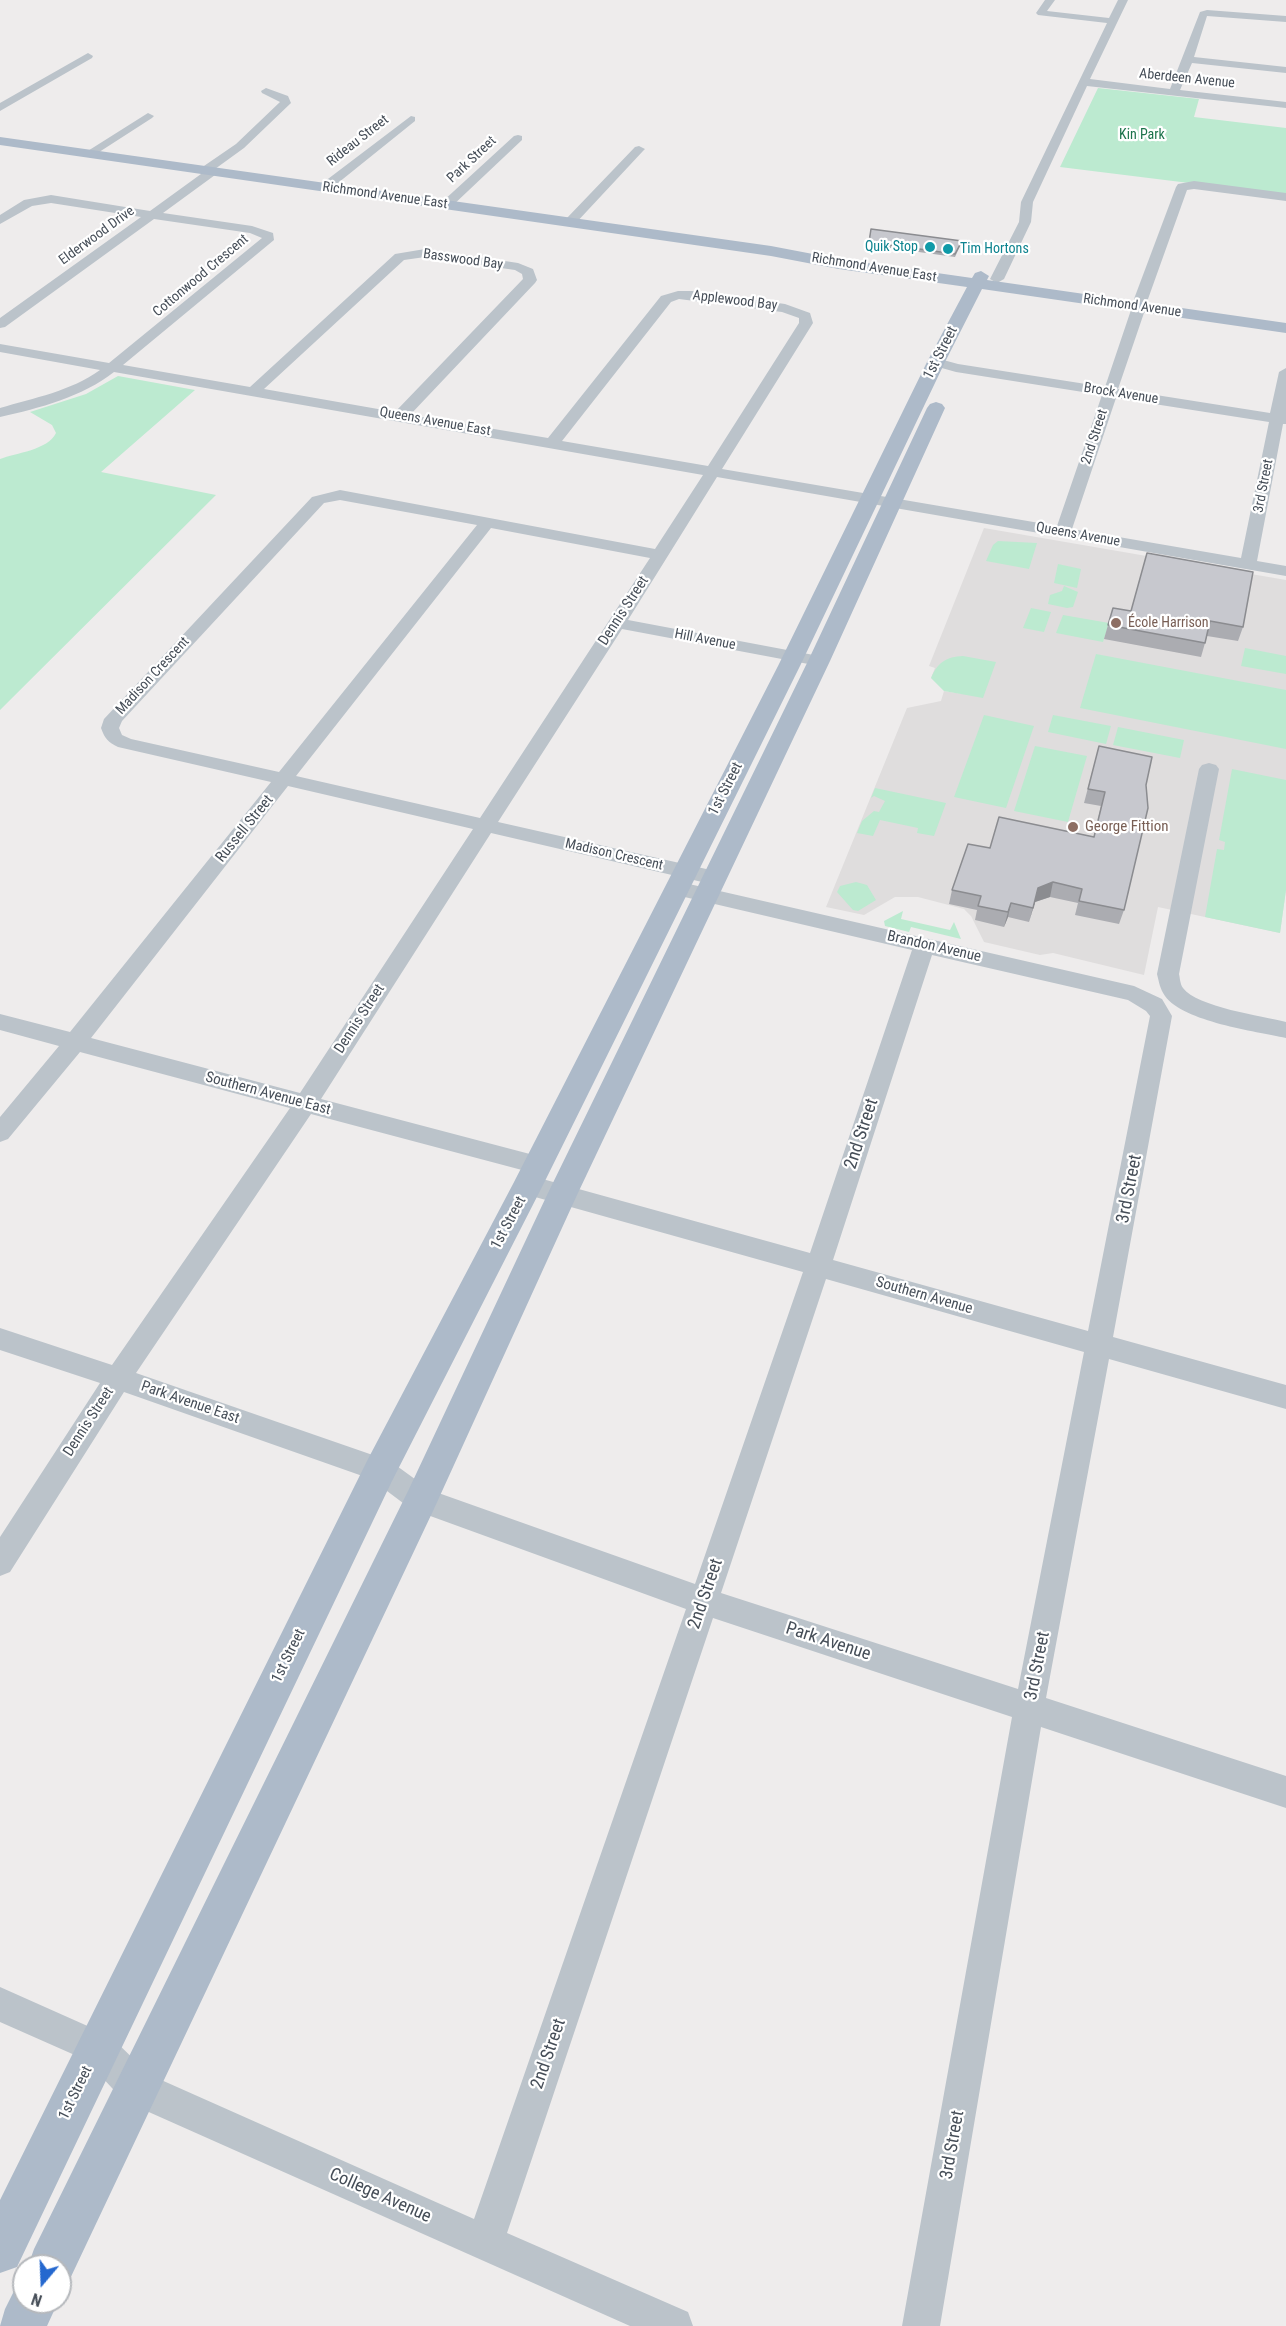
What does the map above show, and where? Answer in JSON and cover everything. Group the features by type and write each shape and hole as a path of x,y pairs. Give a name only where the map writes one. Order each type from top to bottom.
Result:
{"main road":[{"name":"Richmond Avenue East","path":"0,141 210,169 324,188 771,251 839,264 988,277"},
{"name":"Richmond Avenue","path":"988,277 1286,328"},
{"name":"1st Street","path":"57,2254 421,1500 562,1195 711,887 806,658 988,277"},
{"name":"Richmond Avenue","path":"1140,303 1286,319"},
{"name":"1st Street","path":"0,2250 380,1470 533,1175 680,880 806,658"}],"street":[{"path":"1050,0 1041,13 1113,21"},
{"name":"1st Street","path":"1014,216 1027,202 1123,0"},
{"path":"1173,93 1203,14 1286,19"},
{"path":"0,108 88,56"},
{"path":"1188,58 1286,70"},
{"name":"Aberdeen Avenue","path":"1084,82 1286,105"},
{"name":"Elderwood Drive","path":"0,324 153,215 240,146 286,103 284,98 266,91"},
{"path":"89,154 148,116"},
{"name":"Rideau Street","path":"324,188 411,119"},
{"name":"Park Street","path":"446,205 518,138"},
{"path":"570,222 639,149"},
{"name":"2nd Street","path":"1063,532 1180,189 1187,186 1286,197"},
{"path":"0,220 28,203 40,200 153,215"},
{"name":"1st Street","path":"988,277 1025,222 1027,202"},
{"name":"Cottonwood Crescent","path":"113,367 261,246 269,236 258,231 153,215"},
{"name":"Basswood Bay","path":"254,391 400,257 425,254 518,267 528,272 530,280 400,416"},
{"name":"Applewood Bay","path":"552,443 666,299 678,295 692,295 797,311 805,316 806,323 712,470"},
{"name":"Queens Avenue East","path":"0,348 880,500"},
{"name":"Brock Avenue","path":"946,365 1282,419"},
{"path":"0,413 82,388 113,367"},
{"name":"3rd Street","path":"1248,564 1282,419 1286,372"},
{"name":"Dennis Street","path":"0,1562 118,1378 305,1104 483,826 617,623 712,470"},
{"name":"Madison Crescent","path":"660,555 340,495 328,496 318,500 113,719 110,728 114,738 125,743 483,826 711,887"},
{"name":"Queens Avenue","path":"880,500 1286,571"},
{"name":"Russell Street","path":"0,1132 75,1042 487,523"},
{"name":"Hill Avenue","path":"617,623 806,658"},
{"path":"1209,769 1168,974 1171,987 1175,993 1200,1009 1286,1030"},
{"name":"Brandon Avenue","path":"711,887 924,945 1134,994 1146,999 1156,1009"},
{"name":"2nd Street","path":"485,2242 818,1266 924,945"},
{"name":"3rd Street","path":"921,2326 1029,1709 1161,1023 1156,1009"},
{"name":"Southern Avenue East","path":"0,1022 305,1104 533,1175 562,1195"},
{"name":"Southern Avenue","path":"562,1195 1286,1397"},
{"name":"Park Avenue East","path":"0,1339 380,1470"},
{"name":"Park Avenue","path":"380,1470 421,1500 704,1601 1286,1792"},
{"path":"0,2004 98,2048"},
{"name":"College Avenue","path":"98,2048 137,2088 674,2326"}],"shaded area":[{"name":"George Fittion","path":"984,528 1286,580 1286,890 1280,933 1158,907 1144,975 1053,953 1040,955 984,942 971,916 964,909 918,897 895,897 864,915 826,907 907,708 941,701 944,691 963,694 931,678 935,668 929,666"}],"green space":[{"name":"Kin Park","path":"1098,88 1199,99 1194,117 1286,128 1286,195 1060,167"},
{"path":"118,376 195,390 101,472 216,495 0,710 0,459 39,447 52,439 56,433 52,425 30,412 86,394"},
{"path":"998,541 1037,543 1029,569 986,561 993,545"},
{"path":"1058,564 1081,569 1077,588 1054,583"},
{"path":"1064,586 1078,592 1073,607 1048,604 1050,595 1062,591"},
{"path":"1031,608 1051,612 1044,632 1023,628"},
{"path":"1063,615 1109,623 1103,642 1056,633"},
{"path":"1245,648 1286,656 1286,674 1241,666"},
{"path":"1096,654 1286,690 1286,749 1080,708"},
{"path":"963,656 996,662 983,698 944,691 931,678 943,661"},
{"path":"984,715 1034,726 1006,808 954,797"},
{"path":"1053,715 1111,726 1106,744 1048,732"},
{"path":"1118,727 1184,740 1180,758 1113,745"},
{"path":"1035,746 1087,756 1068,822 1014,811"},
{"path":"1232,769 1286,780 1286,890 1280,933 1205,917 1217,849 1224,850 1225,842 1219,840"},
{"path":"875,788 946,803 934,836 917,833 918,828 880,820 873,836 857,833 862,821 874,811 879,812 885,801 874,796 871,798"},
{"path":"856,882 867,885 876,900 858,911 853,910 837,892 840,886"},
{"path":"903,911 901,919 950,930 954,922 961,939 911,927 909,932 885,926 884,921"}],"building":[{"path":"871,229 962,241 955,254 869,242"},
{"name":"École Harrison","path":"1147,553 1253,572 1243,627 1210,621 1205,643 1108,625 1113,608 1131,611"},
{"path":"1099,746 1152,757 1146,785 1148,808 1124,910 1079,901 1082,889 1053,882 1038,888 1033,908 1011,903 1008,912 978,906 981,896 952,890 968,844 990,848 999,817 1094,837 1105,792 1088,789"}],"place":[{"name":"Quik Stop","path":"930,247"},
{"name":"Tim Hortons","path":"948,249"},
{"name":"École Harrison","path":"1116,623"},
{"name":"George Fittion","path":"1073,827"}]}
